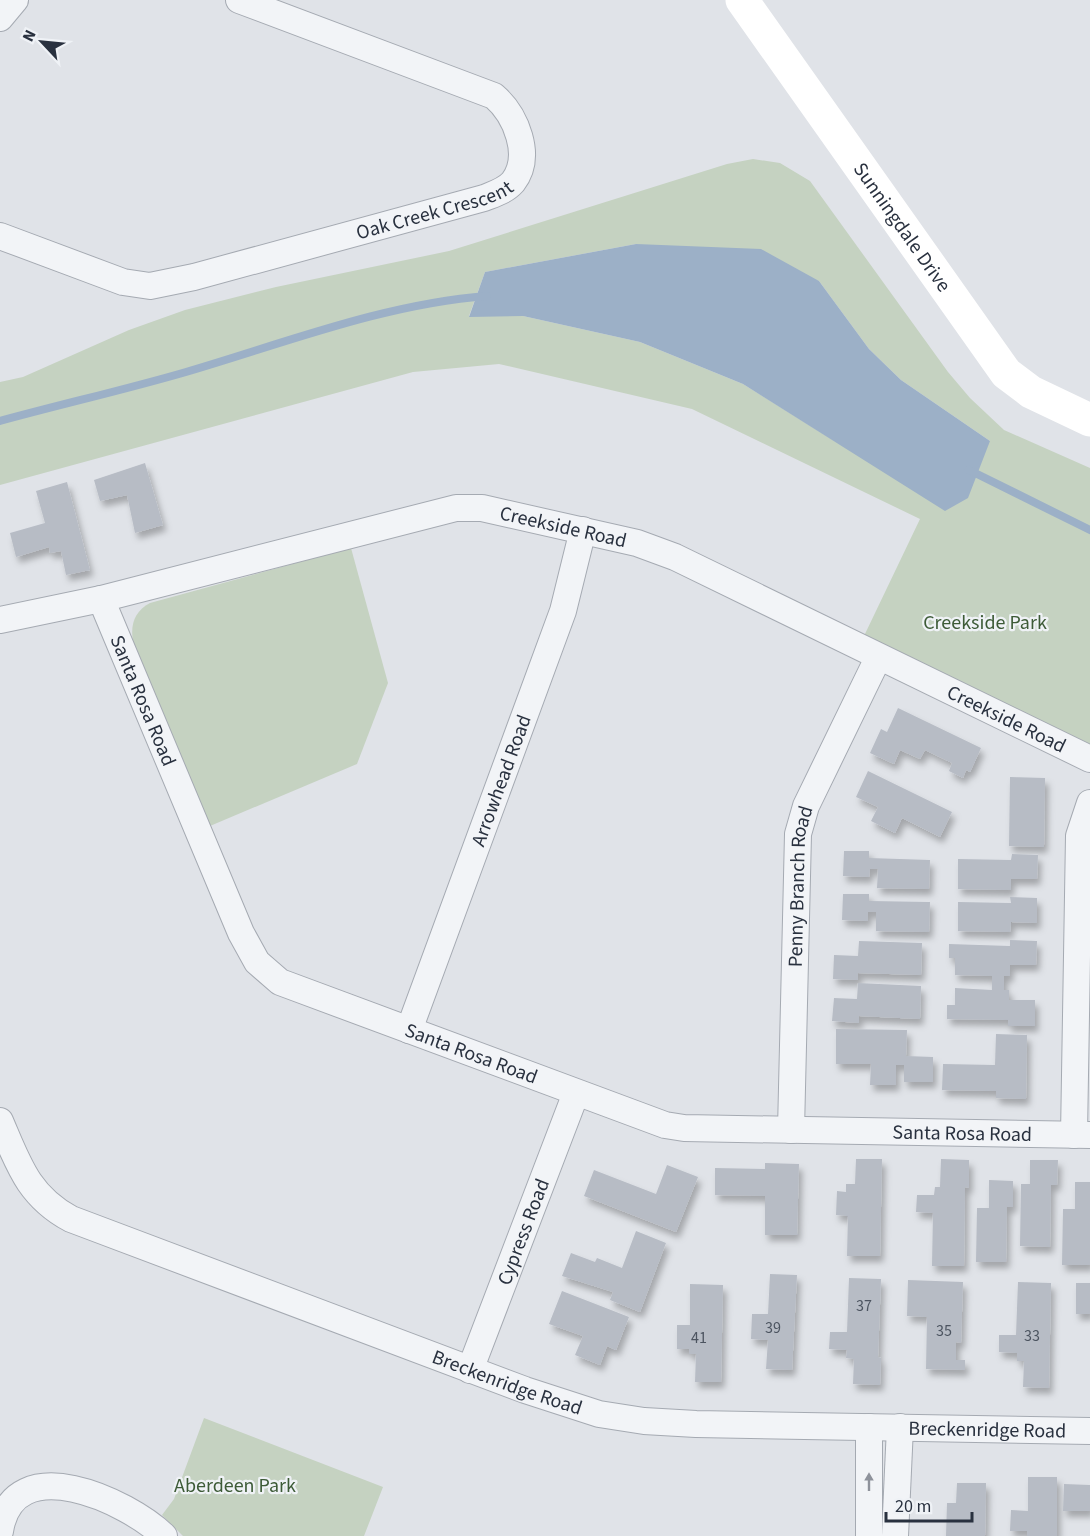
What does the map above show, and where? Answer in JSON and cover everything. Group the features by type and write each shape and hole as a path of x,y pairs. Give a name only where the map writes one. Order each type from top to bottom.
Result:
{"street":[{"path":"0,18 15,0"},
{"name":"Oak Creek Crescent","path":"0,236 104,276 150,286 194,277 484,198 507,188 514,180 522,160 516,125 509,112 494,96 239,0"},
{"name":"Sunningdale Drive","path":"742,0 1006,373 1031,392 1090,420"},
{"name":"Creekside Road","path":"0,620 101,599 456,508 496,509 637,543 675,557 878,658 1090,759"},
{"name":"Arrowhead Road","path":"409,1030 563,611 583,530"},
{"name":"Santa Rosa Road","path":"101,599 241,933 257,962 280,982 646,1119 674,1126 1082,1135"},
{"name":"Penny Branch Road","path":"791,1130 798,834 806,806 878,658"},
{"path":"1082,1135 1079,836 1090,803"},
{"name":"Cypress Road","path":"470,1370 576,1093"},
{"name":"Breckenridge Road","path":"0,1121 9,1170 40,1197 71,1219 470,1370 599,1414 644,1421 869,1428 1090,1431"},
{"path":"895,1536 900,1427"},
{"path":"869,1428 869,1536"},
{"path":"0,1531 1,1522 12,1503 37,1487 63,1485 127,1509 148,1522 164,1536"}],"green space":[{"name":"Creekside Park","path":"753,159 780,163 810,181 948,372 970,398 1004,430 1090,468 1090,744 864,636 920,519 692,409 499,364 413,372 0,485 0,382 23,377 129,330 185,310 276,287 449,251 727,164","holes":["636,244 819,281 869,349 901,380 990,441 836,442 743,384 640,342 523,316 469,316 485,272"]},
{"path":"351,548 388,683 357,764 210,826 133,641 132,629 137,614 150,603"},
{"name":"Aberdeen Park","path":"204,1418 383,1487 364,1536 183,1536 162,1515 174,1499"}],"water":[{"path":"636,244 761,249 819,281 869,349 901,380 990,441 968,498 945,511 743,384 640,342 523,316 469,317 485,272"}],"building":[{"path":"145,463 163,525 135,533 127,495 100,501 94,480"},
{"path":"67,482 90,570 66,575 61,551 50,553 49,547 16,557 10,533 45,523 36,491"},
{"path":"898,708 981,748 970,772 966,770 963,778 949,771 952,763 925,750 920,759 900,750 894,764 870,753 881,729 887,732"},
{"path":"868,771 952,812 940,837 902,818 895,833 871,821 878,807 856,797"},
{"path":"1010,777 1045,778 1044,847 1009,846"},
{"path":"844,851 869,851 869,858 930,860 929,889 877,888 878,869 870,869 869,877 843,876"},
{"path":"1012,854 1038,855 1037,879 1011,879 1011,890 958,889 958,859 1011,860"},
{"path":"843,894 869,894 869,901 930,902 929,932 876,931 876,912 868,912 868,921 842,920"},
{"path":"1010,897 1037,898 1037,923 1011,922 1010,932 958,931 958,902 1011,903"},
{"path":"1010,940 1037,941 1036,965 1010,965 1010,976 1004,976 1004,990 1009,990 1009,1000 1035,1000 1035,1026 1008,1026 1008,1020 947,1019 947,1005 955,1005 955,988 992,990 992,976 955,975 955,958 949,958 949,944 1010,946"},
{"path":"859,941 922,943 921,975 858,973 858,980 833,979 834,955 858,956"},
{"path":"858,983 921,986 920,1019 859,1016 859,1023 832,1021 834,998 857,999"},
{"path":"836,1029 907,1030 906,1056 933,1057 933,1082 904,1082 904,1065 896,1065 896,1085 870,1085 871,1064 836,1064"},
{"path":"996,1034 1027,1035 1026,1099 996,1098 996,1091 942,1090 943,1064 995,1065"},
{"path":"856,1159 882,1159 880,1256 847,1256 848,1216 836,1215 837,1191 846,1192 846,1184 855,1184"},
{"path":"941,1159 969,1160 969,1188 965,1187 964,1266 932,1266 933,1213 916,1212 917,1195 934,1195 935,1187 940,1187"},
{"path":"1030,1160 1058,1160 1057,1185 1051,1185 1050,1247 1020,1246 1021,1184 1030,1184"},
{"path":"765,1163 799,1164 797,1235 765,1235 765,1196 715,1195 715,1168 765,1169"},
{"path":"667,1165 698,1177 676,1232 584,1196 594,1170 656,1194"},
{"path":"989,1180 1013,1181 1013,1207 1007,1207 1006,1262 976,1262 977,1208 989,1208"},
{"path":"1075,1182 1090,1182 1090,1265 1062,1265 1063,1209 1075,1209"},
{"path":"636,1231 666,1243 640,1312 610,1300 613,1292 562,1276 571,1253 595,1262 597,1258 622,1268"},
{"path":"770,1274 797,1275 792,1370 766,1369 768,1340 751,1339 752,1314 768,1314"},
{"path":"849,1278 881,1279 878,1357 881,1358 880,1385 853,1384 854,1359 846,1358 847,1350 829,1349 830,1332 847,1332"},
{"path":"908,1280 963,1282 961,1343 956,1342 956,1360 965,1360 965,1370 926,1369 927,1317 907,1316"},
{"path":"1018,1282 1051,1283 1049,1388 1023,1387 1024,1361 1017,1361 1017,1353 999,1352 999,1335 1016,1335"},
{"path":"1076,1283 1090,1283 1090,1314 1076,1314"},
{"path":"690,1284 723,1285 721,1382 695,1382 696,1354 689,1354 689,1349 677,1349 677,1325 690,1325"},
{"path":"562,1291 629,1317 616,1350 607,1346 600,1365 575,1355 583,1336 549,1324"},
{"path":"1028,1477 1057,1477 1057,1536 1027,1536 1027,1531 1010,1531 1011,1510 1028,1511"},
{"path":"957,1483 986,1483 985,1536 946,1536 947,1503 956,1503"},
{"path":"1064,1484 1090,1485 1090,1511 1063,1511"}],"waterway":[{"path":"0,421 163,379 373,316 449,300 487,296"},
{"path":"969,470 1090,530"}]}
